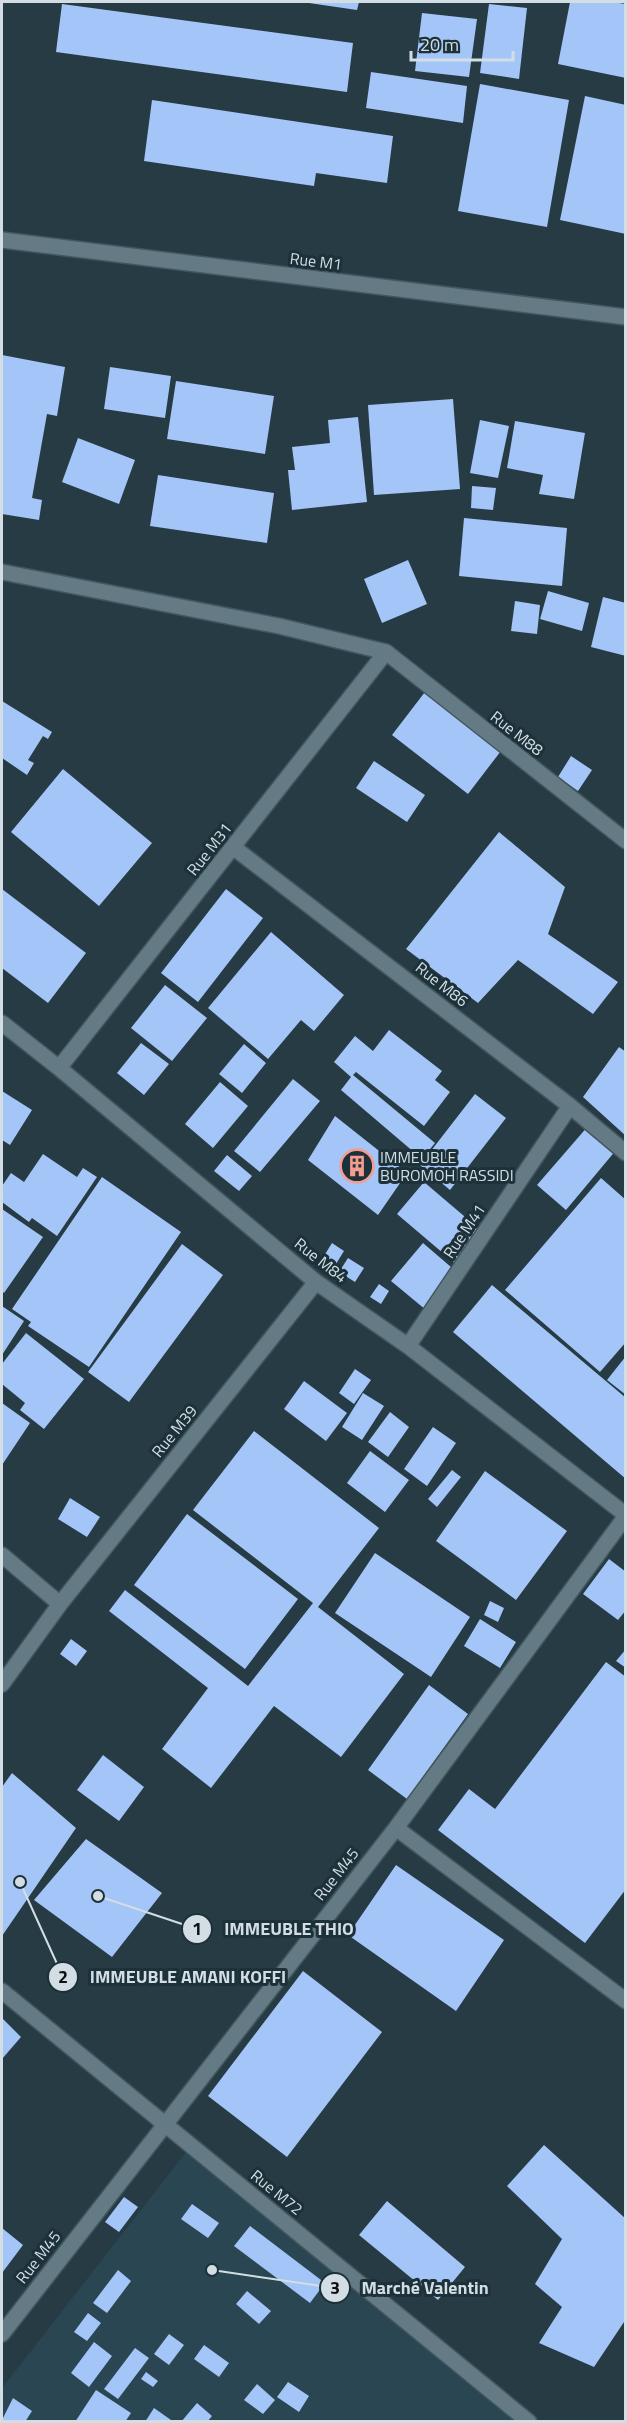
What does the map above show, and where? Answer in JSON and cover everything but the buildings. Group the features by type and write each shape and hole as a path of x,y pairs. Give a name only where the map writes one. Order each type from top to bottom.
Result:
{"street":[{"name":"Rue M1","path":"2,240 626,317"},
{"path":"2,572 279,626 386,652"},
{"name":"Rue M88","path":"386,652 626,841"},
{"name":"Rue M31","path":"59,1068 386,652"},
{"name":"Rue M86","path":"233,847 570,1106 626,1153"},
{"name":"Rue M84","path":"2,1023 316,1282 408,1346 626,1515"},
{"name":"Rue M41","path":"408,1346 570,1106"},
{"name":"Rue M39","path":"2,1684 60,1604 316,1282"},
{"name":"Rue M45","path":"2,2334 164,2123 396,1828 626,1515"},
{"path":"2,1555 60,1604"},
{"path":"396,1828 626,2001"},
{"name":"Rue M72","path":"2,1991 529,2421"}],"shaded area":[{"path":"186,2152 514,2421 2,2421 2,2388"}],"place":[{"name":"IMMEUBLE BUROMOH RASSIDI","path":"357,1166"},
{"name":"IMMEUBLE AMANI KOFFI","path":"20,1882"},
{"name":"IMMEUBLE THIO","path":"98,1896"},
{"name":"Marché Valentin","path":"212,2270"}]}
